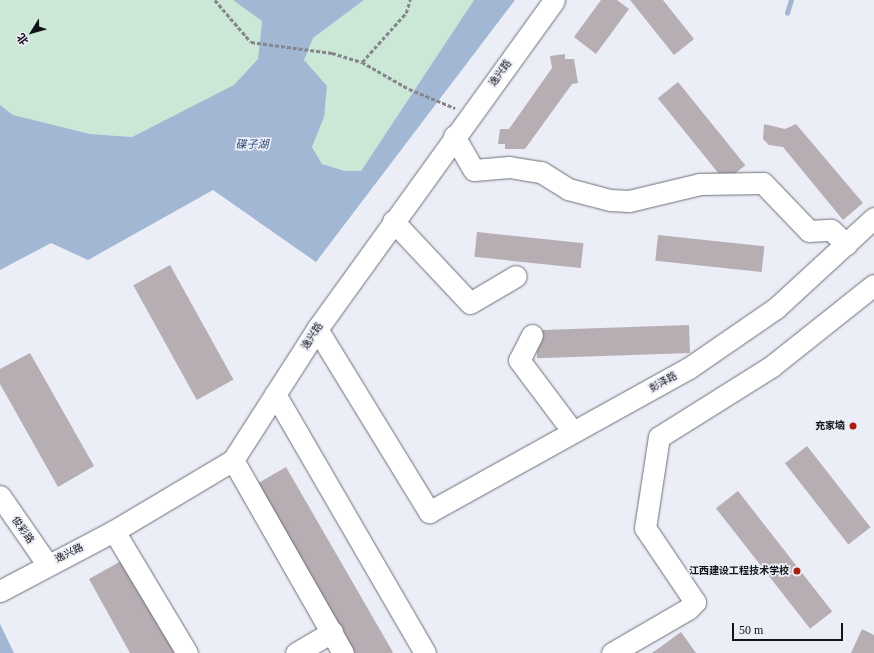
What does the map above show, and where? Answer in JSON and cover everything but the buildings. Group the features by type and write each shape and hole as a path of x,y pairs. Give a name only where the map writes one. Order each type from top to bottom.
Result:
{"street":[{"name":"逸兴路","path":"0,590 47,564 114,531 233,460 317,329 454,136 554,0"},
{"path":"454,136 474,170 509,167 541,172 568,189 610,200 629,201 700,184 763,183 809,231 832,230 846,244"},
{"name":"彭泽路","path":"317,329 429,512 689,368 776,308 874,218"},
{"path":"393,221 470,303 516,276"},
{"path":"612,653 688,609 695,602 645,528 659,437 772,366 874,285"},
{"path":"532,335 519,360 573,432"},
{"path":"275,394 425,653"},
{"path":"233,460 344,653"},
{"name":"俊彩路","path":"0,496 47,564"},
{"path":"114,531 187,653"},
{"path":"296,653 332,632"}],"path":[{"path":"215,0 251,42 332,53 362,62 409,89 444,103"},
{"path":"362,62 406,13 410,0"}],"green space":[{"path":"0,0 233,0 262,20 258,59 235,85 132,137 90,134 13,115 0,105"},
{"path":"364,0 474,0 361,171 345,171 322,164 312,147 324,117 304,60 313,38"}],"water":[{"name":"碟子湖","path":"233,0 364,0 313,38 304,60 327,86 324,117 312,147 322,164 345,171 361,171 474,0 515,0 316,262 213,190 88,260 51,243 0,270 0,105 13,115 90,134 132,137 234,85 258,59 262,21"},
{"path":"0,624 14,653 0,653"}],"waterway":[{"path":"787,13 791,0"}],"place":[{"name":"充家垴","path":"853,426"},
{"name":"江西建设工程技术学校","path":"797,571"}]}
